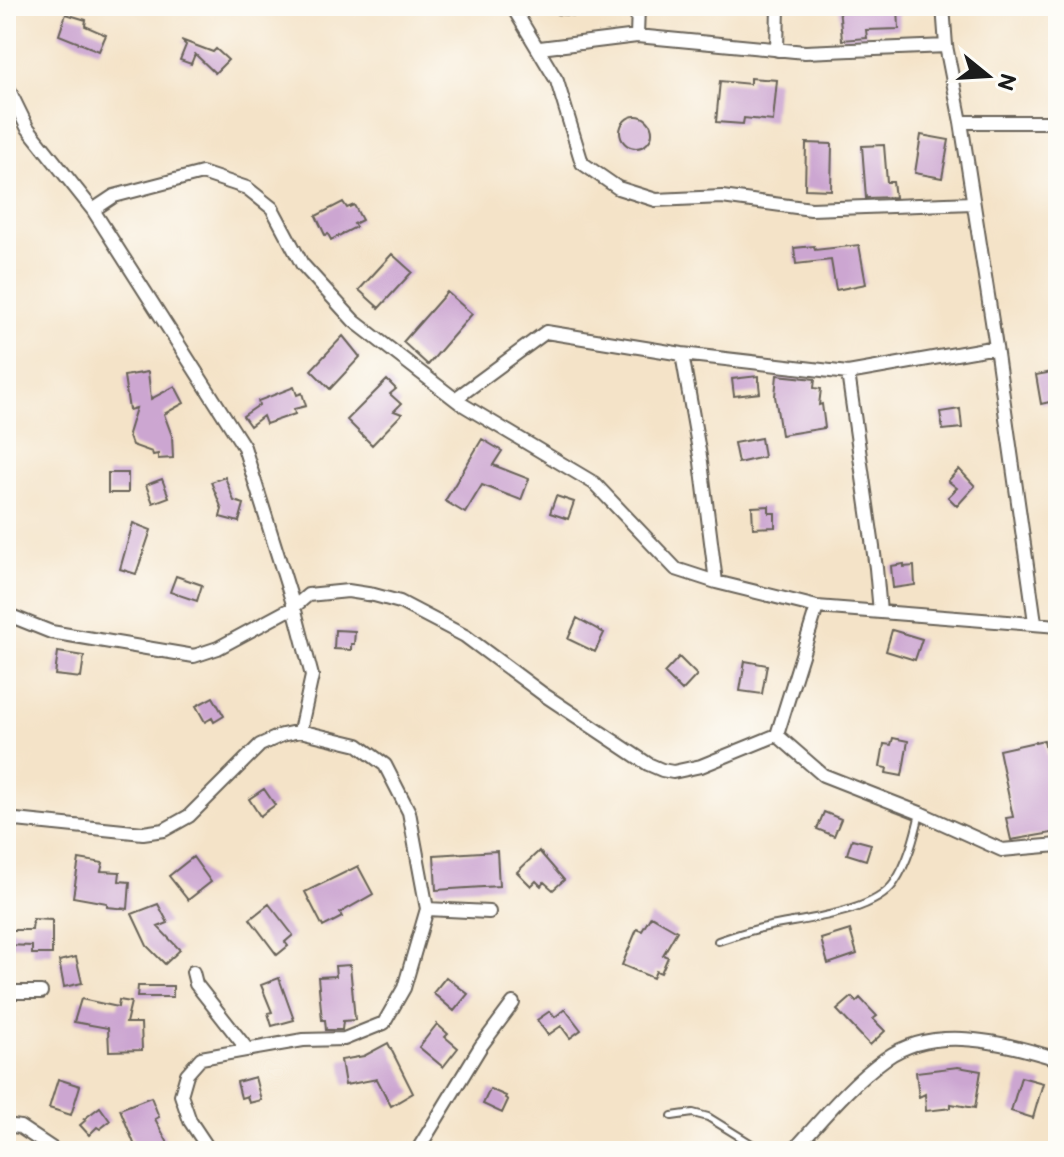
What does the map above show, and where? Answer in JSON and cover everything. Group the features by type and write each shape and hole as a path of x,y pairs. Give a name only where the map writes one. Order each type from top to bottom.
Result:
{"street":[{"path":"512,6 540,48 557,81 582,163 618,188 656,200 722,197 811,209 973,203"},
{"path":"637,36 638,6"},
{"path":"777,50 778,6"},
{"path":"943,6 946,46 996,347 1035,622"},
{"path":"540,48 637,36 805,52 946,46"},
{"path":"6,84 27,127 93,210 244,447 312,676 300,731"},
{"path":"961,122 1058,122"},
{"path":"93,210 114,196 202,173 247,188 272,208 302,264 354,321 455,399 594,483 676,569 817,607 1058,626"},
{"path":"455,399 546,332 682,354 848,373 996,347"},
{"path":"682,354 701,462 716,582"},
{"path":"848,373 880,612"},
{"path":"6,614 51,632 194,656 218,648 294,607 308,595 348,591 400,602 465,636 543,694 648,764 662,770 673,772 701,766 777,735"},
{"path":"777,735 817,607"},
{"path":"6,819 143,833 164,830 189,816 260,745 300,731 358,745 385,765 409,812 427,909 404,988 384,1023 344,1039 303,1040 201,1058 187,1074 181,1095 190,1121 210,1151"},
{"path":"777,735 823,775 920,813 1002,850 1058,845"},
{"path":"427,909 489,912"},
{"path":"193,972 196,984 247,1049"},
{"path":"6,992 41,992"},
{"path":"417,1151 481,1046 513,1003"},
{"path":"793,1151 833,1107 886,1059 915,1044 946,1039 990,1042 1058,1059"},
{"path":"6,1125 20,1127 56,1151"}],"lane":[{"path":"718,941 750,930 801,921 872,901 894,884 914,839 920,813"},
{"path":"672,1116 693,1113 708,1117 763,1151"}],"building":[{"path":"558,6 613,6 612,19 557,14"},
{"path":"839,6 898,6 899,29 866,30 867,38 842,40"},
{"path":"66,14 86,20 85,26 106,35 99,51 59,35"},
{"path":"181,40 213,52 216,49 228,60 215,73 195,54 191,64 180,60 186,45"},
{"path":"750,78 777,80 773,121 744,118 743,124 716,122 720,81 750,84"},
{"path":"636,116 647,121 652,132 647,143 636,148 625,143 620,132 625,121"},
{"path":"921,135 949,140 942,178 915,173"},
{"path":"806,143 832,144 831,190 805,189"},
{"path":"884,145 887,182 893,182 895,197 866,198 862,146"},
{"path":"343,202 347,208 354,205 362,220 354,224 356,227 331,240 328,234 325,235 316,216"},
{"path":"859,245 866,284 836,290 831,260 796,264 794,248 814,246 815,250"},
{"path":"392,254 412,272 379,308 359,290"},
{"path":"447,292 472,314 428,365 403,342"},
{"path":"343,336 360,357 330,389 311,370"},
{"path":"1058,371 1058,400 1041,404 1036,375"},
{"path":"148,372 151,399 175,386 184,403 164,414 172,436 173,458 158,459 158,454 153,455 132,445 128,434 136,408 129,410 124,376"},
{"path":"777,375 815,379 814,388 821,389 819,405 822,404 825,428 781,435 775,396"},
{"path":"758,376 760,393 734,396 732,379"},
{"path":"387,380 396,389 390,394 401,404 394,411 402,414 372,445 347,420"},
{"path":"294,387 297,395 302,393 306,406 294,409 295,414 266,424 263,416 250,426 243,416 259,405 258,401"},
{"path":"960,409 962,428 943,430 940,412"},
{"path":"761,438 764,457 738,463 734,443"},
{"path":"482,439 502,451 493,465 529,479 521,500 482,485 465,513 445,501"},
{"path":"959,469 975,486 957,506 948,497 957,488 948,481"},
{"path":"108,473 128,473 128,493 108,493"},
{"path":"225,477 234,501 244,504 239,522 220,517 222,509 211,482"},
{"path":"162,479 169,497 153,503 146,485"},
{"path":"556,496 574,502 568,519 550,513"},
{"path":"769,506 769,513 775,513 775,527 753,528 752,507"},
{"path":"133,523 151,530 136,574 120,569"},
{"path":"904,564 904,567 914,566 915,585 893,588 891,566"},
{"path":"176,576 202,585 197,601 170,592"},
{"path":"577,618 604,633 595,652 568,639"},
{"path":"335,630 355,631 351,650 334,649"},
{"path":"892,630 922,639 915,660 886,651"},
{"path":"58,652 84,656 81,678 55,675"},
{"path":"679,657 697,675 682,691 664,673"},
{"path":"745,661 767,665 762,694 740,691"},
{"path":"213,697 224,716 214,722 212,718 205,722 196,706"},
{"path":"893,738 908,741 902,776 886,773 887,768 880,767 884,744 891,745"},
{"path":"1044,740 1058,808 1058,832 1011,840 1006,818 1013,817 999,750"},
{"path":"264,789 275,805 260,816 249,799"},
{"path":"824,812 841,819 834,836 817,829"},
{"path":"852,839 871,844 866,860 847,854"},
{"path":"497,851 499,886 436,890 434,855"},
{"path":"539,851 564,880 553,890 544,882 541,886 536,881 531,886 517,872"},
{"path":"193,857 211,882 188,900 169,876"},
{"path":"79,859 103,863 101,871 120,872 119,881 130,882 128,909 107,907 107,903 73,897"},
{"path":"358,866 373,894 323,927 305,892"},
{"path":"158,904 168,923 158,927 180,950 165,964 147,946 132,914"},
{"path":"269,904 293,935 285,942 288,946 277,955 250,919"},
{"path":"651,916 677,931 663,955 668,957 661,973 656,971 653,978 622,965 637,929 642,931"},
{"path":"33,919 52,920 52,954 32,954 32,946 6,945 6,930 32,930"},
{"path":"850,930 857,954 828,964 821,939"},
{"path":"76,957 82,983 64,987 59,961"},
{"path":"350,965 355,1020 343,1021 342,1030 326,1030 325,1020 322,1020 318,977 336,976 335,966"},
{"path":"446,977 468,994 454,1011 433,993"},
{"path":"279,978 294,1020 272,1026 268,1013 272,1012 261,985"},
{"path":"138,986 173,986 173,997 137,997"},
{"path":"852,997 856,1002 860,998 877,1016 873,1019 885,1031 870,1045 837,1010"},
{"path":"81,999 118,1007 119,1000 131,1002 126,1023 141,1023 142,1050 109,1051 108,1028 74,1022"},
{"path":"565,1009 581,1030 570,1038 561,1026 548,1035 537,1020 550,1011 555,1017"},
{"path":"437,1024 448,1034 445,1037 458,1048 443,1067 419,1047"},
{"path":"388,1043 413,1093 391,1106 377,1079 345,1085 341,1060 364,1056"},
{"path":"958,1067 981,1071 975,1108 951,1104 951,1108 926,1111 925,1094 919,1097 916,1072"},
{"path":"255,1077 261,1100 249,1103 247,1096 241,1098 237,1082"},
{"path":"1021,1077 1043,1083 1033,1118 1011,1111"},
{"path":"58,1079 80,1086 71,1115 49,1108"},
{"path":"490,1089 508,1100 502,1113 483,1104"},
{"path":"151,1097 159,1117 155,1119 170,1147 162,1151 137,1151 120,1109"},
{"path":"100,1107 110,1121 89,1135 80,1125"}]}
